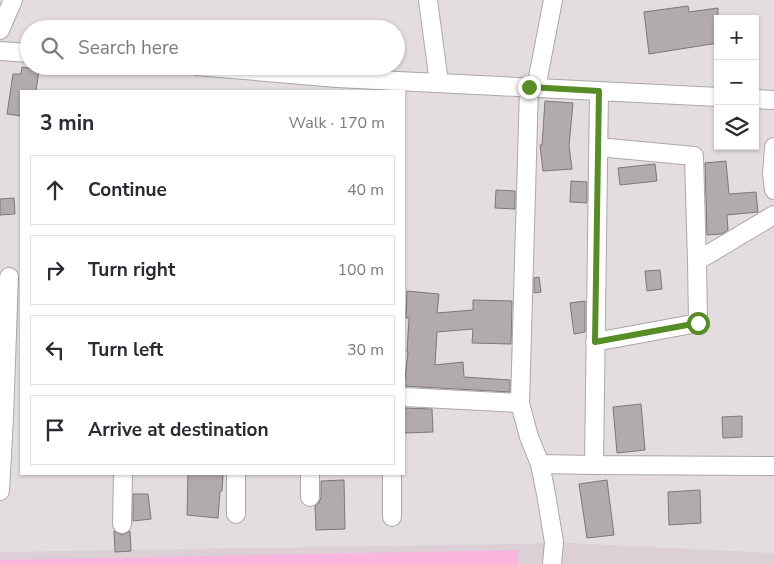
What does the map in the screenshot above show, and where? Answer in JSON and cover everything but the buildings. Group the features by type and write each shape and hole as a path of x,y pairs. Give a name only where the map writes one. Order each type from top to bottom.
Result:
{"street":[{"path":"0,30 13,0"},
{"path":"428,0 439,83"},
{"path":"552,564 554,542 540,464 529,437 520,403 532,88 553,0"},
{"path":"0,51 20,52"},
{"path":"262,75 326,84 439,83 714,97"},
{"path":"594,465 599,91"},
{"path":"759,99 774,100"},
{"path":"774,147 772,174 774,190"},
{"path":"595,342 698,323 694,156 598,148"},
{"path":"696,261 774,215"},
{"path":"0,491 8,418 10,277"},
{"path":"405,397 520,403"},
{"path":"540,464 774,466"},
{"path":"122,524 124,475"},
{"path":"236,475 236,514"},
{"path":"310,475 310,497"},
{"path":"392,475 392,517"}],"shaded area":[{"path":"569,543 774,553 774,564 0,564 0,552"},
{"path":"518,550 518,564 0,564 0,560"}],"route":[{"path":"529,87 599,91 595,342 698,323"}]}
